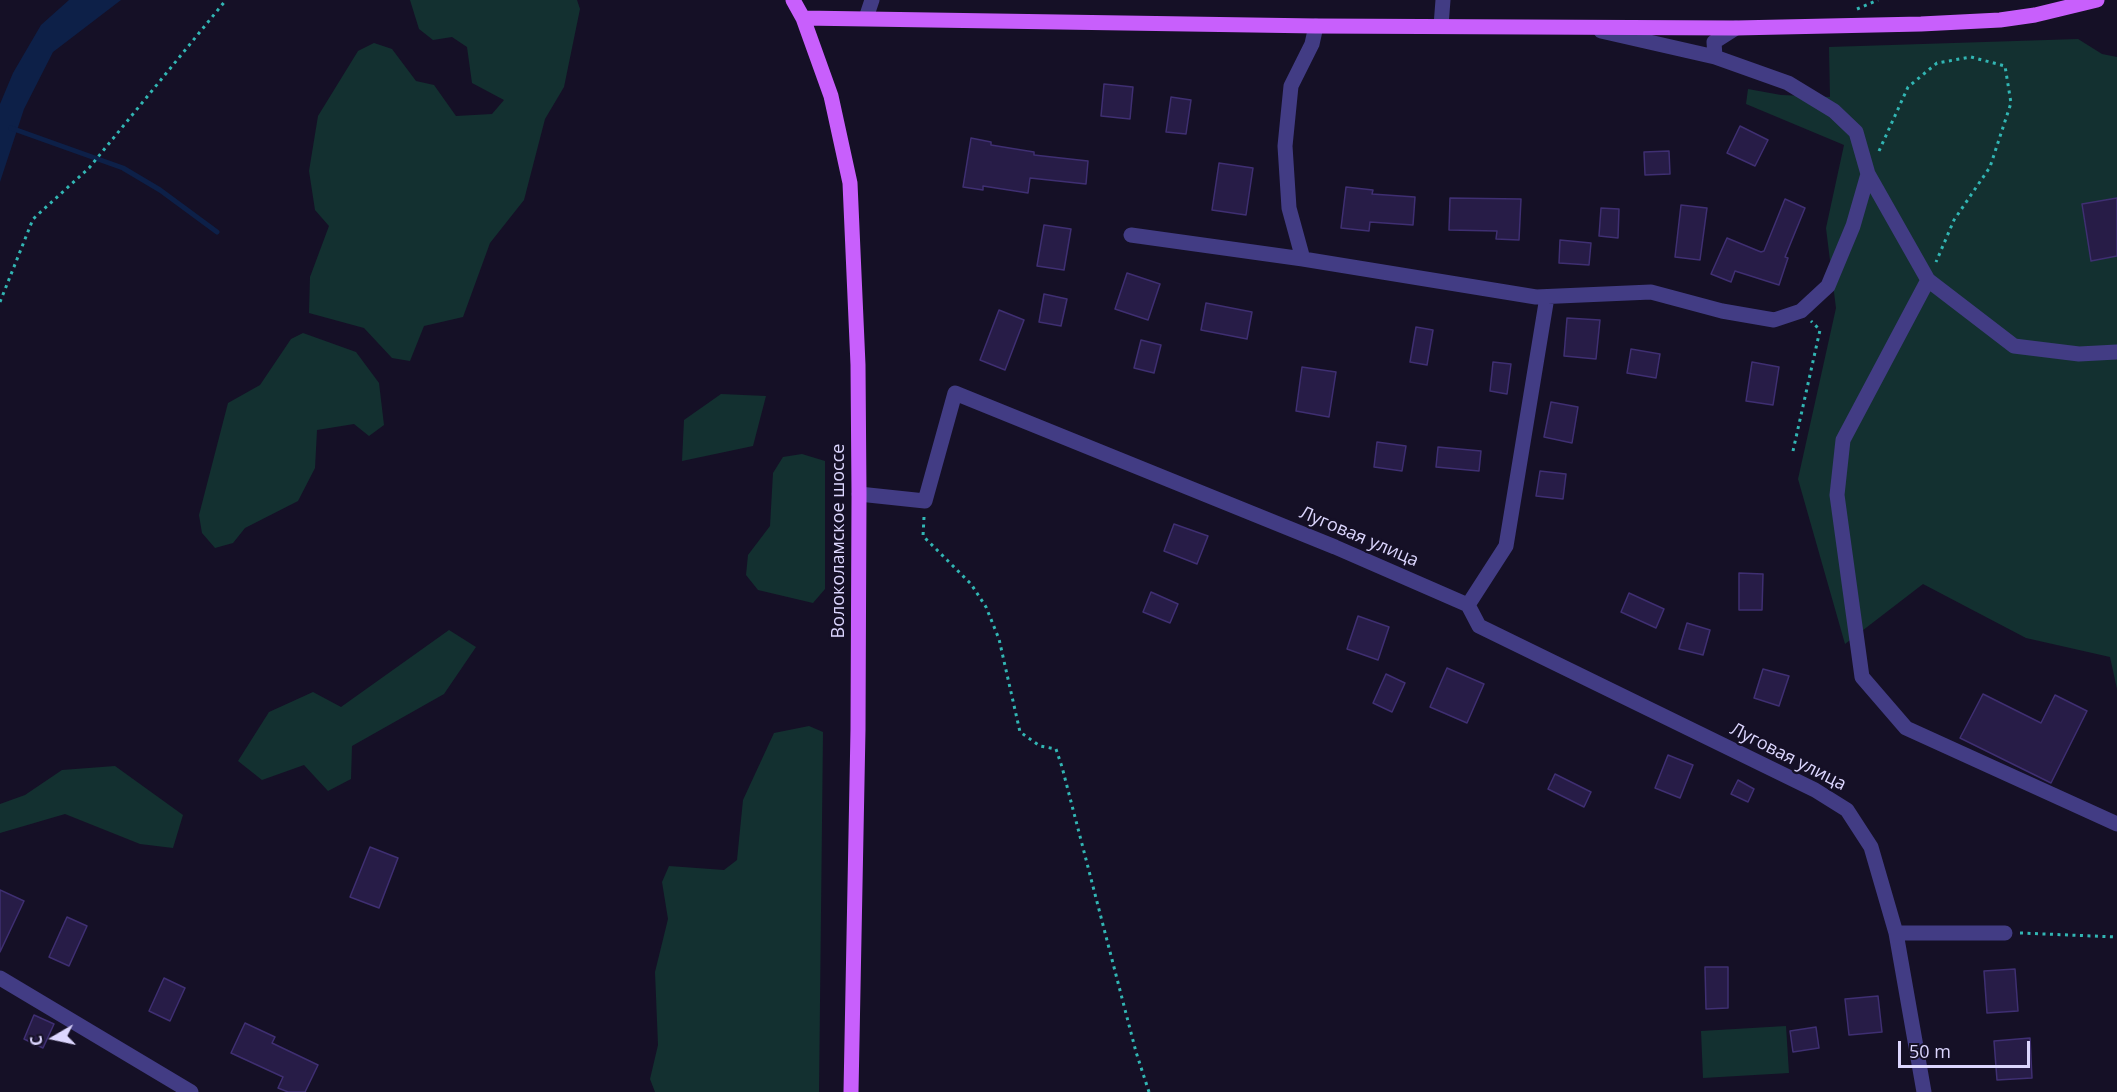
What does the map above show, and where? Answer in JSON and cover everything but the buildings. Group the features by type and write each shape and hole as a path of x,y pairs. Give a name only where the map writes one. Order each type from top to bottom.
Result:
{"main road":[{"name":"Волоколамское шоссе","path":"793,0 803,18 831,96 850,183 858,365 859,494 851,1092"},
{"path":"803,18 1316,26 1737,28 2000,20 2036,15 2097,0"}],"street":[{"path":"866,18 872,0"},
{"path":"1442,26 1443,0"},
{"path":"1303,259 1289,208 1286,146 1291,86 1311,44 1316,26"},
{"path":"1585,27 1715,57 1788,83 1834,111 1856,132 1868,174 1928,280 2014,346 2079,354 2117,352"},
{"path":"1715,57 1714,42 1737,28"},
{"path":"1131,235 1303,259 1536,297 1651,292 1722,311 1774,320 1801,311 1828,286 1853,226 1868,174"},
{"path":"1928,280 1843,440 1837,495 1862,677 1906,728 2117,824"},
{"path":"1468,605 1506,546 1547,297"},
{"name":"Луговая улица","path":"925,501 955,393 1324,542 1468,605 1479,626 1815,790 1846,810 1871,847 1896,933 1924,1092"},
{"path":"859,494 925,501"},
{"path":"1896,933 2005,933"},
{"path":"0,978 191,1092"}],"path":[{"path":"0,302 33,219 89,168 226,0"},
{"path":"1868,174 1908,87 1937,63 1971,57 2005,66 2011,103 1989,167 1954,220 1928,280"},
{"path":"1793,451 1820,330 1801,311"},
{"path":"925,501 923,536 971,584 986,607 999,639 1020,732 1040,746 1056,749 1136,1052 1149,1092"},
{"path":"2005,933 2117,937"}],"green space":[{"path":"410,0 577,0 580,9 564,87 545,119 524,200 490,243 463,317 424,326 410,361 392,358 364,328 309,313 310,277 329,226 315,210 309,171 318,116 358,51 374,43 392,49 416,81 434,85 456,116 492,114 504,100 472,83 467,47 452,37 433,40 419,29"},
{"path":"2078,39 2102,54 2117,57 2117,689 2110,657 2026,638 1923,584 1845,644 1798,479 1836,308 1826,228 1844,145 1746,104 1748,89 1781,95 1830,97 1829,47"},
{"path":"303,333 356,352 379,383 384,425 369,436 354,424 317,430 315,468 298,501 245,528 233,543 215,548 202,533 199,515 228,403 260,385 291,339"},
{"path":"721,394 766,396 753,446 682,461 684,420"},
{"path":"802,454 825,461 825,589 813,603 758,590 746,575 748,555 770,526 773,473 783,457"},
{"path":"449,630 476,647 444,694 352,746 351,779 328,791 304,765 262,780 238,761 269,712 313,692 341,707"},
{"path":"809,726 823,732 819,1092 655,1092 650,1079 658,1045 655,972 668,919 662,882 669,866 724,870 737,860 743,800 774,733"},
{"path":"115,766 183,815 173,848 140,844 65,814 0,833 0,804 25,795 62,770"},
{"path":"1786,1026 1789,1073 1703,1078 1701,1031"}],"water":[{"path":"69,0 121,0 53,52 24,109 0,182 0,104 13,73 41,25"}],"waterway":[{"path":"11,128 123,168 160,190 217,232"}]}
